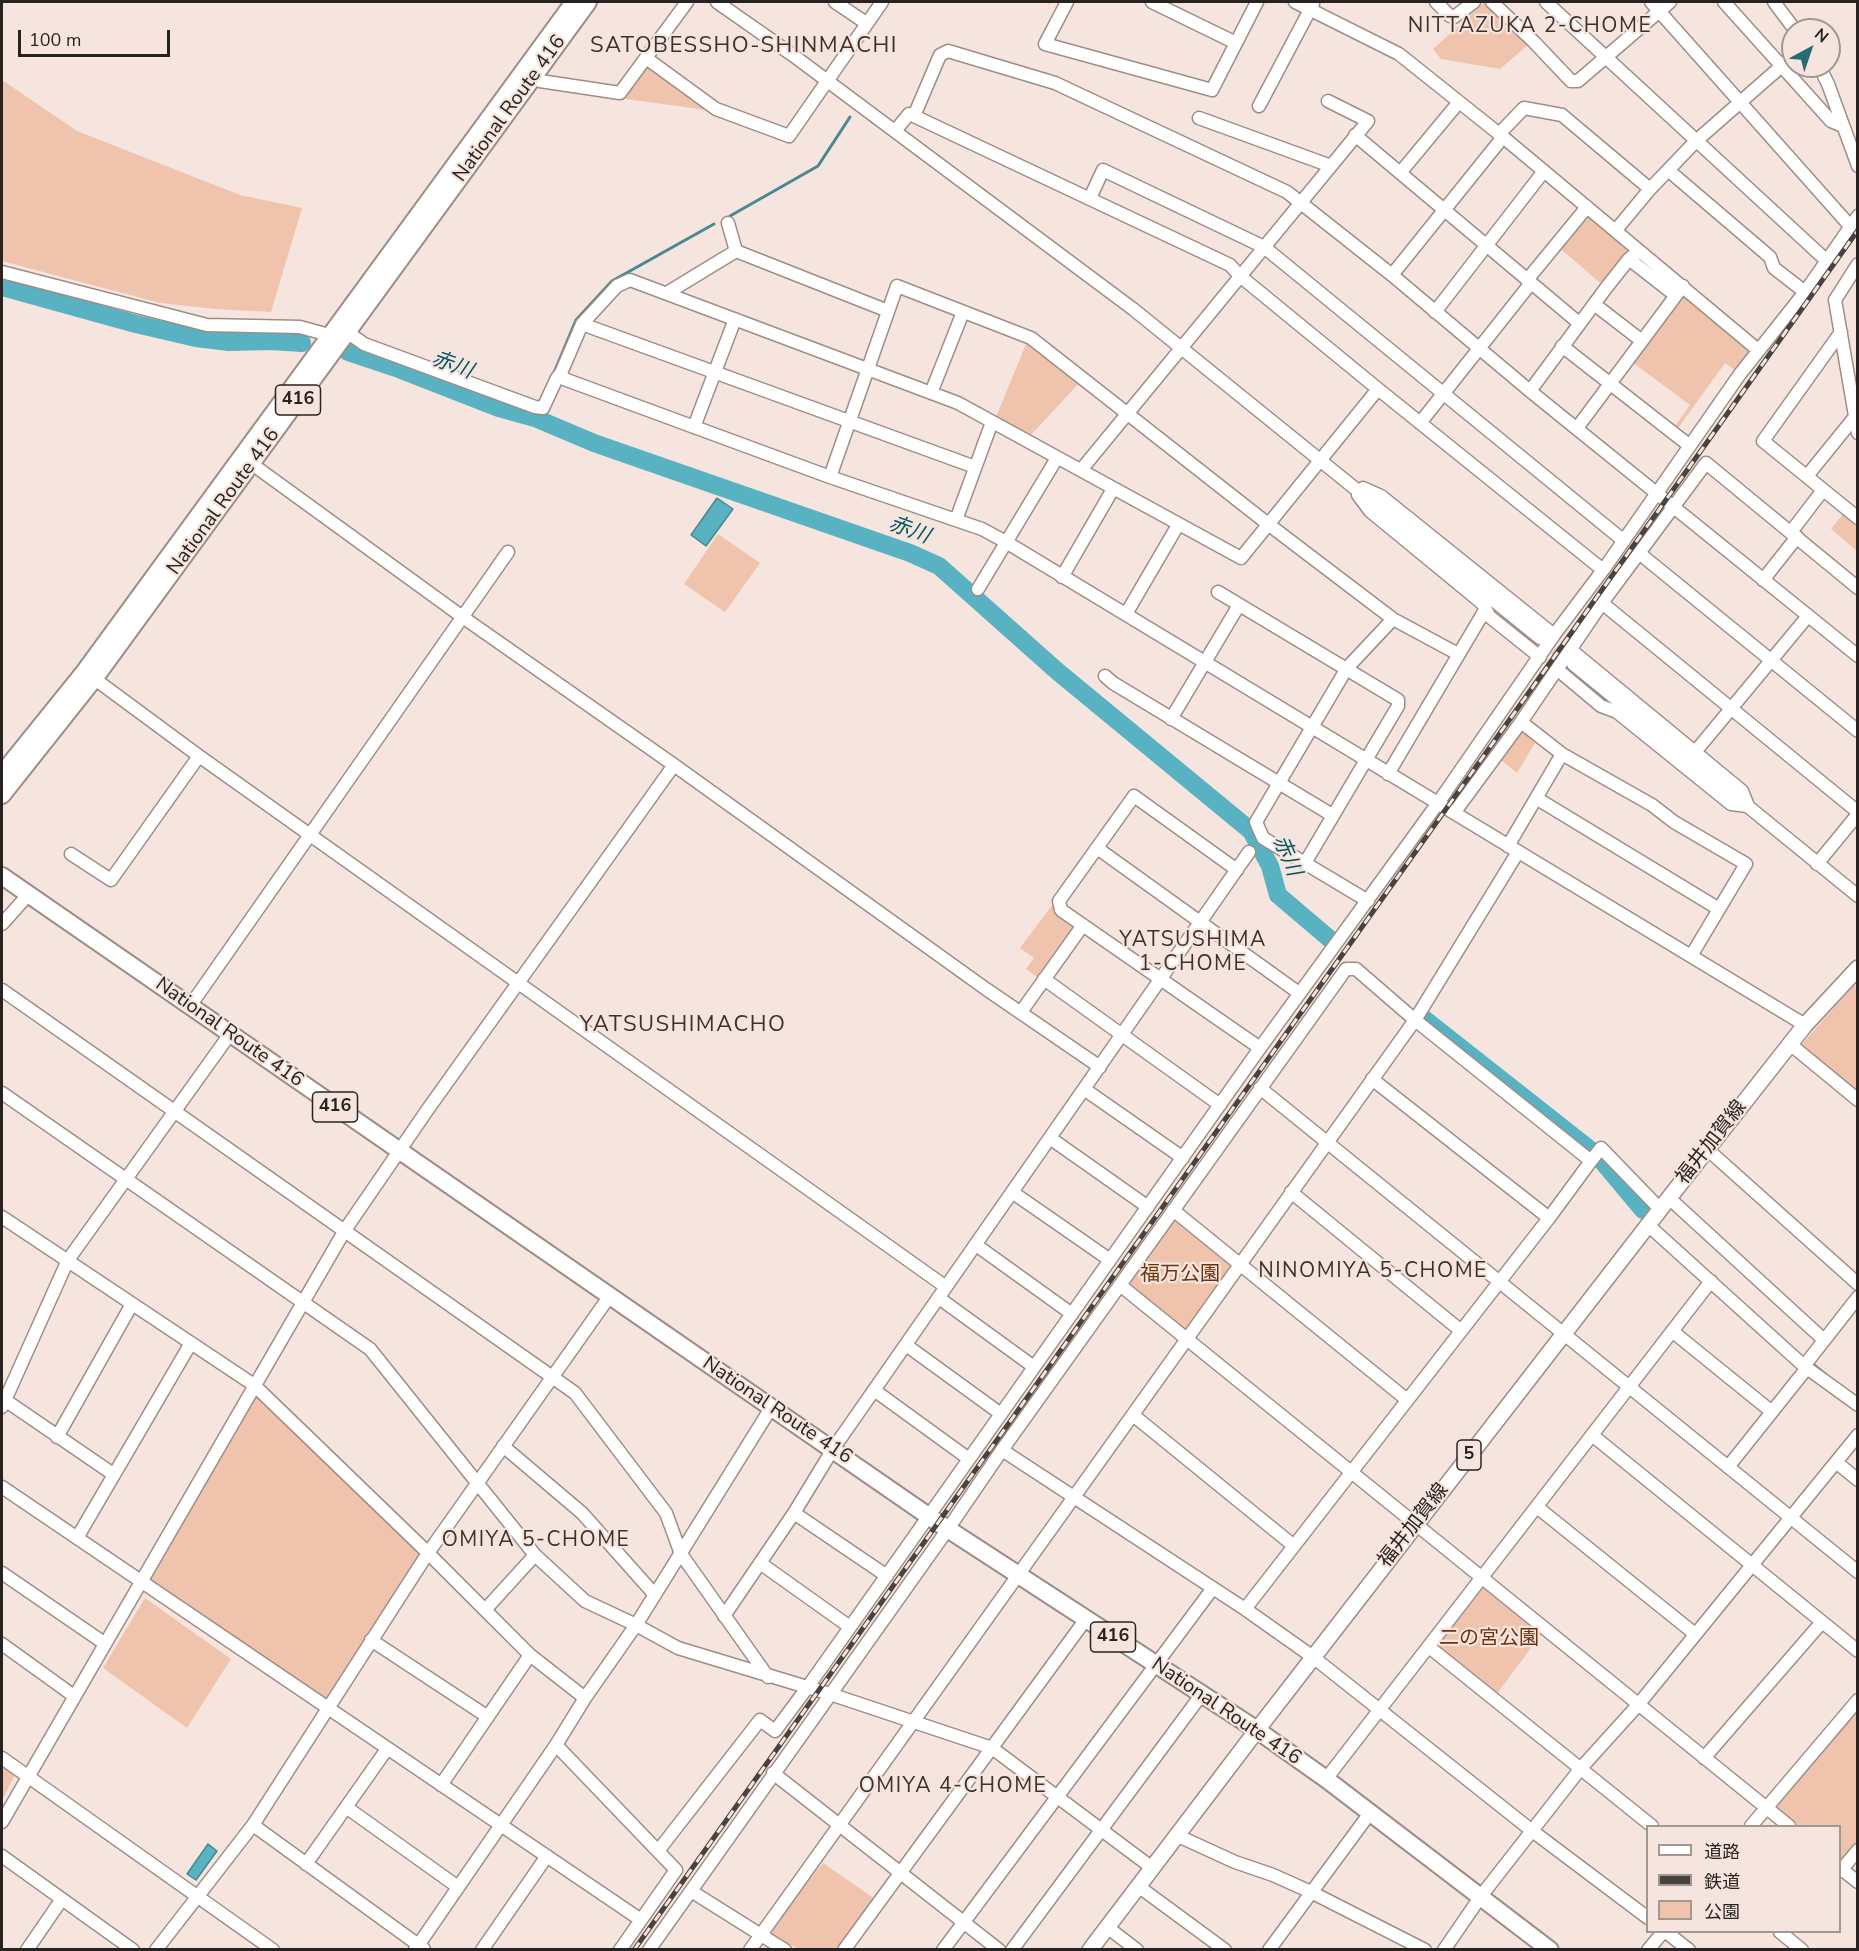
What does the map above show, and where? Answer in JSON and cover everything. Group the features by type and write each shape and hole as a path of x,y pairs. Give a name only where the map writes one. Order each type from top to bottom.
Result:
{"highway":[{"name":"National Route 416","path":"529,73 574,2"},
{"name":"National Route 416","path":"2,795 340,335 529,73 588,2"},
{"name":"National Route 416","path":"2,774 89,675"},
{"name":"National Route 416","path":"2,876 929,1517 1257,1730 1326,1779 1550,1950"}],"main road":[{"name":"福井加賀線","path":"1090,1950 1176,1834 1707,1149 1805,1025 1857,968"}],"street":[{"path":"529,73 540,81 620,93 687,2"},
{"path":"717,2 896,131 1181,346 1540,638"},
{"path":"835,2 866,23"},
{"path":"646,58 716,110 789,136 882,2"},
{"path":"1067,2 1045,44 1212,90 1257,2"},
{"path":"1152,2 1236,43"},
{"path":"1295,2 1312,5 1399,54 1616,230 1634,255 1758,350"},
{"path":"1436,2 1450,16 1455,17 1474,2"},
{"path":"1492,2 1546,53 1571,81 1578,81 1670,2"},
{"path":"1546,2 1827,261"},
{"path":"658,1851 760,1719 775,1731 807,1688 1299,993 1438,803 1554,635 1624,541 1758,350 1805,292 1854,222 1740,102 1651,2"},
{"path":"1616,230 1650,189 1696,141 1781,67 1724,2"},
{"path":"1774,2 1786,18"},
{"path":"1259,106 1312,5"},
{"path":"914,116 940,55 948,51 1055,83 1287,192 1392,275 1530,391 1763,580 1808,616 1855,649"},
{"path":"1791,78 1831,121 1843,126"},
{"path":"1825,78 1857,166"},
{"path":"1081,470 1368,121 1328,101"},
{"path":"1400,173 1460,102"},
{"path":"1392,275 1524,108 1562,115 1650,189"},
{"path":"896,131 909,114 914,116 1230,265 1240,276 1378,389 1603,570"},
{"path":"1199,117 1331,166"},
{"path":"1355,135 1579,323"},
{"path":"1090,198 1103,170 1264,247 1624,541"},
{"path":"1668,170 1770,257 1774,268 1805,292"},
{"path":"1435,312 1544,171"},
{"path":"1420,423 1587,207"},
{"path":"728,222 736,251"},
{"path":"667,293 736,251"},
{"path":"736,251 888,311"},
{"path":"1530,391 1579,323 1634,255"},
{"path":"1857,264 1835,300 1857,433"},
{"path":"2,272 207,325 300,327 340,335 543,408 582,324 617,286 630,280 958,403 1241,558 1378,389"},
{"path":"830,477 897,286 1030,338 1393,619 1458,654"},
{"path":"1577,428 1679,290"},
{"path":"1594,304 1642,341"},
{"path":"932,393 963,312"},
{"path":"694,427 735,319"},
{"path":"582,324 975,467"},
{"path":"1840,332 1763,441 1857,518"},
{"path":"1562,346 1690,446"},
{"path":"561,373 564,379 830,477 982,529 1805,1025"},
{"path":"1807,476 1854,418"},
{"path":"956,520 992,422"},
{"path":"978,589 1057,458"},
{"path":"247,460 464,618 674,765 958,969 1100,1066"},
{"path":"1454,813 1558,670 1602,603 1706,463 1857,588"},
{"path":"1347,480 1370,511 1482,603 1490,617 1540,657"},
{"path":"1347,480 1381,496 1554,635"},
{"path":"1062,577 1113,489"},
{"path":"1763,580 1823,490"},
{"path":"1126,615 1178,525"},
{"path":"190,1006 464,618 508,552"},
{"path":"1639,553 1857,731"},
{"path":"1218,592 1398,700 1398,706 1305,863"},
{"path":"1602,603 1857,813 1817,864"},
{"path":"1171,719 1239,604"},
{"path":"1388,774 1485,610"},
{"path":"1695,752 1808,616"},
{"path":"1368,901 1263,838 1256,822 1347,668 1393,619"},
{"path":"1571,650 1742,791 1748,806"},
{"path":"1573,664 1857,896"},
{"path":"1558,670 1601,706 1617,712 1731,804 1748,806"},
{"path":"89,675 199,756 946,1287"},
{"path":"1105,676 1171,719 1332,815"},
{"path":"1521,722 1562,754 1652,805 1674,822 1746,864 1691,956"},
{"path":"750,1950 1415,1020 1513,849 1536,798 1562,754"},
{"path":"71,854 111,880 199,756"},
{"path":"2,1822 345,1230 674,765"},
{"path":"1237,870 1134,796 1059,902 1061,910 1260,1048"},
{"path":"1536,798 1719,909"},
{"path":"1097,848 1299,993"},
{"path":"724,1616 794,1513 833,1449 1249,852"},
{"path":"2,924 28,895"},
{"path":"1021,1012 1083,925"},
{"path":"649,1950 1002,1450 1346,969 1356,969 1415,1020 1591,1161"},
{"path":"1044,979 1220,1105"},
{"path":"2,990 575,1393 666,1513 681,1554 768,1677"},
{"path":"113,1474 2,1402 68,1260 230,1034"},
{"path":"1790,1044 1857,1098"},
{"path":"1372,1079 1549,1218"},
{"path":"1260,1088 1857,1572"},
{"path":"1084,1089 1183,1158"},
{"path":"2,1093 370,1349 535,1555 585,1601 678,1648 830,1694 992,1748 1152,1867"},
{"path":"1050,1138 1148,1207"},
{"path":"1245,1608 1601,1148 1824,1340"},
{"path":"1707,1149 1857,1284"},
{"path":"1012,1192 1110,1260"},
{"path":"1292,1192 1460,1330"},
{"path":"1173,1210 1406,1399"},
{"path":"2,1217 254,1385 428,1552 530,1655 585,1698"},
{"path":"1648,1225 1806,1367 1857,1405"},
{"path":"976,1245 1072,1314"},
{"path":"1326,1779 1711,1281"},
{"path":"1120,1285 1786,1825"},
{"path":"156,1950 253,1825 428,1552 609,1297"},
{"path":"1728,1467 1772,1412 1857,1297"},
{"path":"939,1298 1034,1367"},
{"path":"57,1437 132,1304"},
{"path":"1672,1331 1772,1412"},
{"path":"77,1538 190,1343"},
{"path":"906,1345 1001,1414"},
{"path":"874,1390 969,1459"},
{"path":"253,1825 420,1948 458,1887 636,1625 771,1408"},
{"path":"1133,1415 1294,1546"},
{"path":"1592,1435 1857,1651"},
{"path":"1444,1950 1531,1830 1581,1768 1638,1705 1857,1435"},
{"path":"503,1446 582,1513 655,1594"},
{"path":"1002,1450 1245,1608 1313,1657 1531,1830 1646,1916"},
{"path":"1836,1462 1857,1480"},
{"path":"2,1487 641,1920"},
{"path":"1537,1507 1695,1634"},
{"path":"794,1513 887,1576"},
{"path":"485,1610 535,1555"},
{"path":"760,1563 850,1627"},
{"path":"2,1573 104,1643"},
{"path":"942,1950 1213,1588"},
{"path":"844,1950 1086,1619"},
{"path":"1704,1758 1822,1622"},
{"path":"371,1640 488,1717"},
{"path":"2,1644 74,1696"},
{"path":"1429,1647 1650,1825"},
{"path":"441,1785 530,1655"},
{"path":"1012,1950 1202,1694"},
{"path":"1753,1825 1857,1700"},
{"path":"556,1745 676,1870 620,1950"},
{"path":"306,1864 387,1749"},
{"path":"2,1758 273,1950"},
{"path":"773,1773 999,1950"},
{"path":"346,1807 458,1887"},
{"path":"1269,1950 1370,1813"},
{"path":"1176,1834 1235,1862 1273,1875 1311,1892 1425,1950"},
{"path":"1841,1868 1857,1850"},
{"path":"2,1856 134,1950"},
{"path":"482,1950 547,1856"},
{"path":"1841,1870 1857,1882"},
{"path":"1138,1886 1225,1950"},
{"path":"691,1892 785,1950"},
{"path":"27,1950 62,1899"},
{"path":"1107,1927 1137,1950"},
{"path":"1648,1950 1664,1933"},
{"path":"1666,1933 1689,1950"},
{"path":"1781,1933 1802,1950"}],"green space":[{"path":"1484,3 1487,3 1530,43 1500,69 1441,59 1433,49"},
{"path":"648,60 713,111 619,98"},
{"path":"2,80 77,131 240,195 302,208 271,312 160,303 2,261"},
{"path":"1587,207 1639,251 1606,288 1556,245"},
{"path":"1683,286 1758,350 1740,374 1725,363 1676,431 1673,429 1690,405 1628,359"},
{"path":"1028,339 1083,379 1028,438 996,417"},
{"path":"1844,513 1857,524 1857,551 1831,529"},
{"path":"718,534 760,563 725,612 684,584"},
{"path":"1521,722 1539,736 1517,773 1496,756"},
{"path":"1053,904 1083,925 1041,980 1026,969 1034,958 1020,948"},
{"path":"1854,985 1857,988 1856,1093 1802,1044"},
{"name":"福万公園","path":"1173,1210 1240,1264 1187,1339 1120,1285"},
{"path":"255,1394 425,1550 326,1701 146,1579"},
{"name":"二の宮公園","path":"1481,1583 1543,1632 1496,1695 1434,1645"},
{"path":"145,1598 231,1659 187,1728 103,1668"},
{"path":"1857,1697 1857,1849 1841,1863 1841,1825 1793,1825 1768,1805"},
{"path":"2,1758 18,1769 2,1800"},
{"path":"823,1863 875,1899 839,1949 798,1949 773,1935 772,1926"}],"water":[{"path":"717,498 733,509 706,546 691,535"},
{"path":"208,1844 217,1851 196,1880 187,1874"}],"waterway":[{"path":"730,216 818,166 850,117"},
{"path":"553,375 576,320 612,281 714,224"},
{"name":"赤川","path":"2,287 196,338 229,342 302,343"},
{"name":"赤川","path":"348,352 499,408 535,418 594,443 910,553 939,566 1057,671 1251,831 1270,866 1278,895 1331,940"},
{"name":"赤川","path":"1423,1018 1597,1155 1643,1210"},
{"path":"1814,1365 1825,1374"}],"tunnel":[{"path":"1541,638 1572,663"}],"railway":[{"path":"634,1950 1858,230"}],"district":[{"name":"NITTAZUKA 2-CHOME","path":"1530,27"},
{"name":"SATOBESSHO-SHINMACHI","path":"744,47"},
{"name":"YATSUSHIMA 1-CHOME","path":"1193,953"},
{"name":"YATSUSHIMACHO","path":"683,1026"},
{"name":"NINOMIYA 5-CHOME","path":"1373,1272"},
{"name":"OMIYA 5-CHOME","path":"536,1541"},
{"name":"OMIYA 4-CHOME","path":"953,1787"}]}
